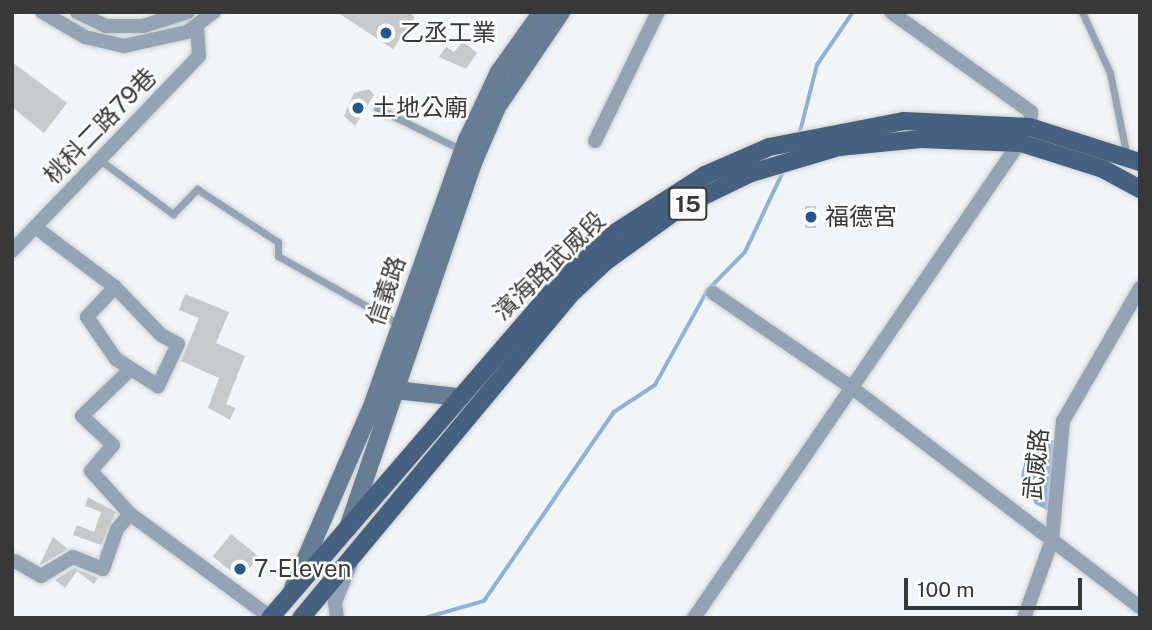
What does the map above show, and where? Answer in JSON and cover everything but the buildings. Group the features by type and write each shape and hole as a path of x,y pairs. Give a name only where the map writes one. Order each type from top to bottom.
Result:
{"main road":[{"name":"信義路","path":"348,528 499,72 542,12"},
{"name":"信義路","path":"290,594 325,515 470,153 497,107 561,12"},
{"name":"濱海路武威段","path":"290,594 457,397 557,285 616,232 705,175 769,147 904,121 1026,135 1133,160"},
{"name":"濱海路武威段","path":"361,541 572,293 605,261 681,207 751,173 839,147 921,139 1026,135 1103,169 1140,189"},
{"path":"395,390 457,397"},
{"path":"325,515 348,528 361,541"},
{"name":"15","path":"301,618 361,541"},
{"name":"15","path":"270,617 290,594"}],"street":[{"path":"41,12 104,44 124,46 150,43 197,25 214,12"},
{"path":"77,12 106,26 143,26 188,12"},
{"path":"595,141 658,12"},
{"path":"694,618 1026,135 1031,111 891,12"},
{"name":"桃科二路79巷","path":"12,251 199,56 197,25"},
{"path":"34,227 115,287 160,335 178,344 158,386 116,359 87,317 115,287"},
{"name":"武威路","path":"1024,618 1052,540 1063,421 1140,288"},
{"path":"713,293 851,387 1140,607"},
{"path":"130,370 82,416 113,445 91,471 130,514 270,617"},
{"path":"15,561 41,576 72,557 103,569 117,529 130,514"},
{"path":"337,618 335,602 361,541"}],"lane":[{"path":"1082,12 1110,73 1133,160"},
{"path":"377,108 470,153"},
{"path":"99,159 173,214 197,189 278,242 278,256 401,325"}],"water":[{"path":"1041,437 1056,441 1049,511 1035,504 1021,476 1026,456"}],"waterway":[{"path":"799,136 817,65 853,12"},
{"path":"425,618 484,601 614,412 655,385 707,291 745,252 782,174"}],"place":[{"name":"乙丞工業","path":"386,33"},
{"name":"土地公廟","path":"358,108"},
{"name":"福德宮","path":"811,217"},
{"name":"7-Eleven","path":"240,569"}]}
